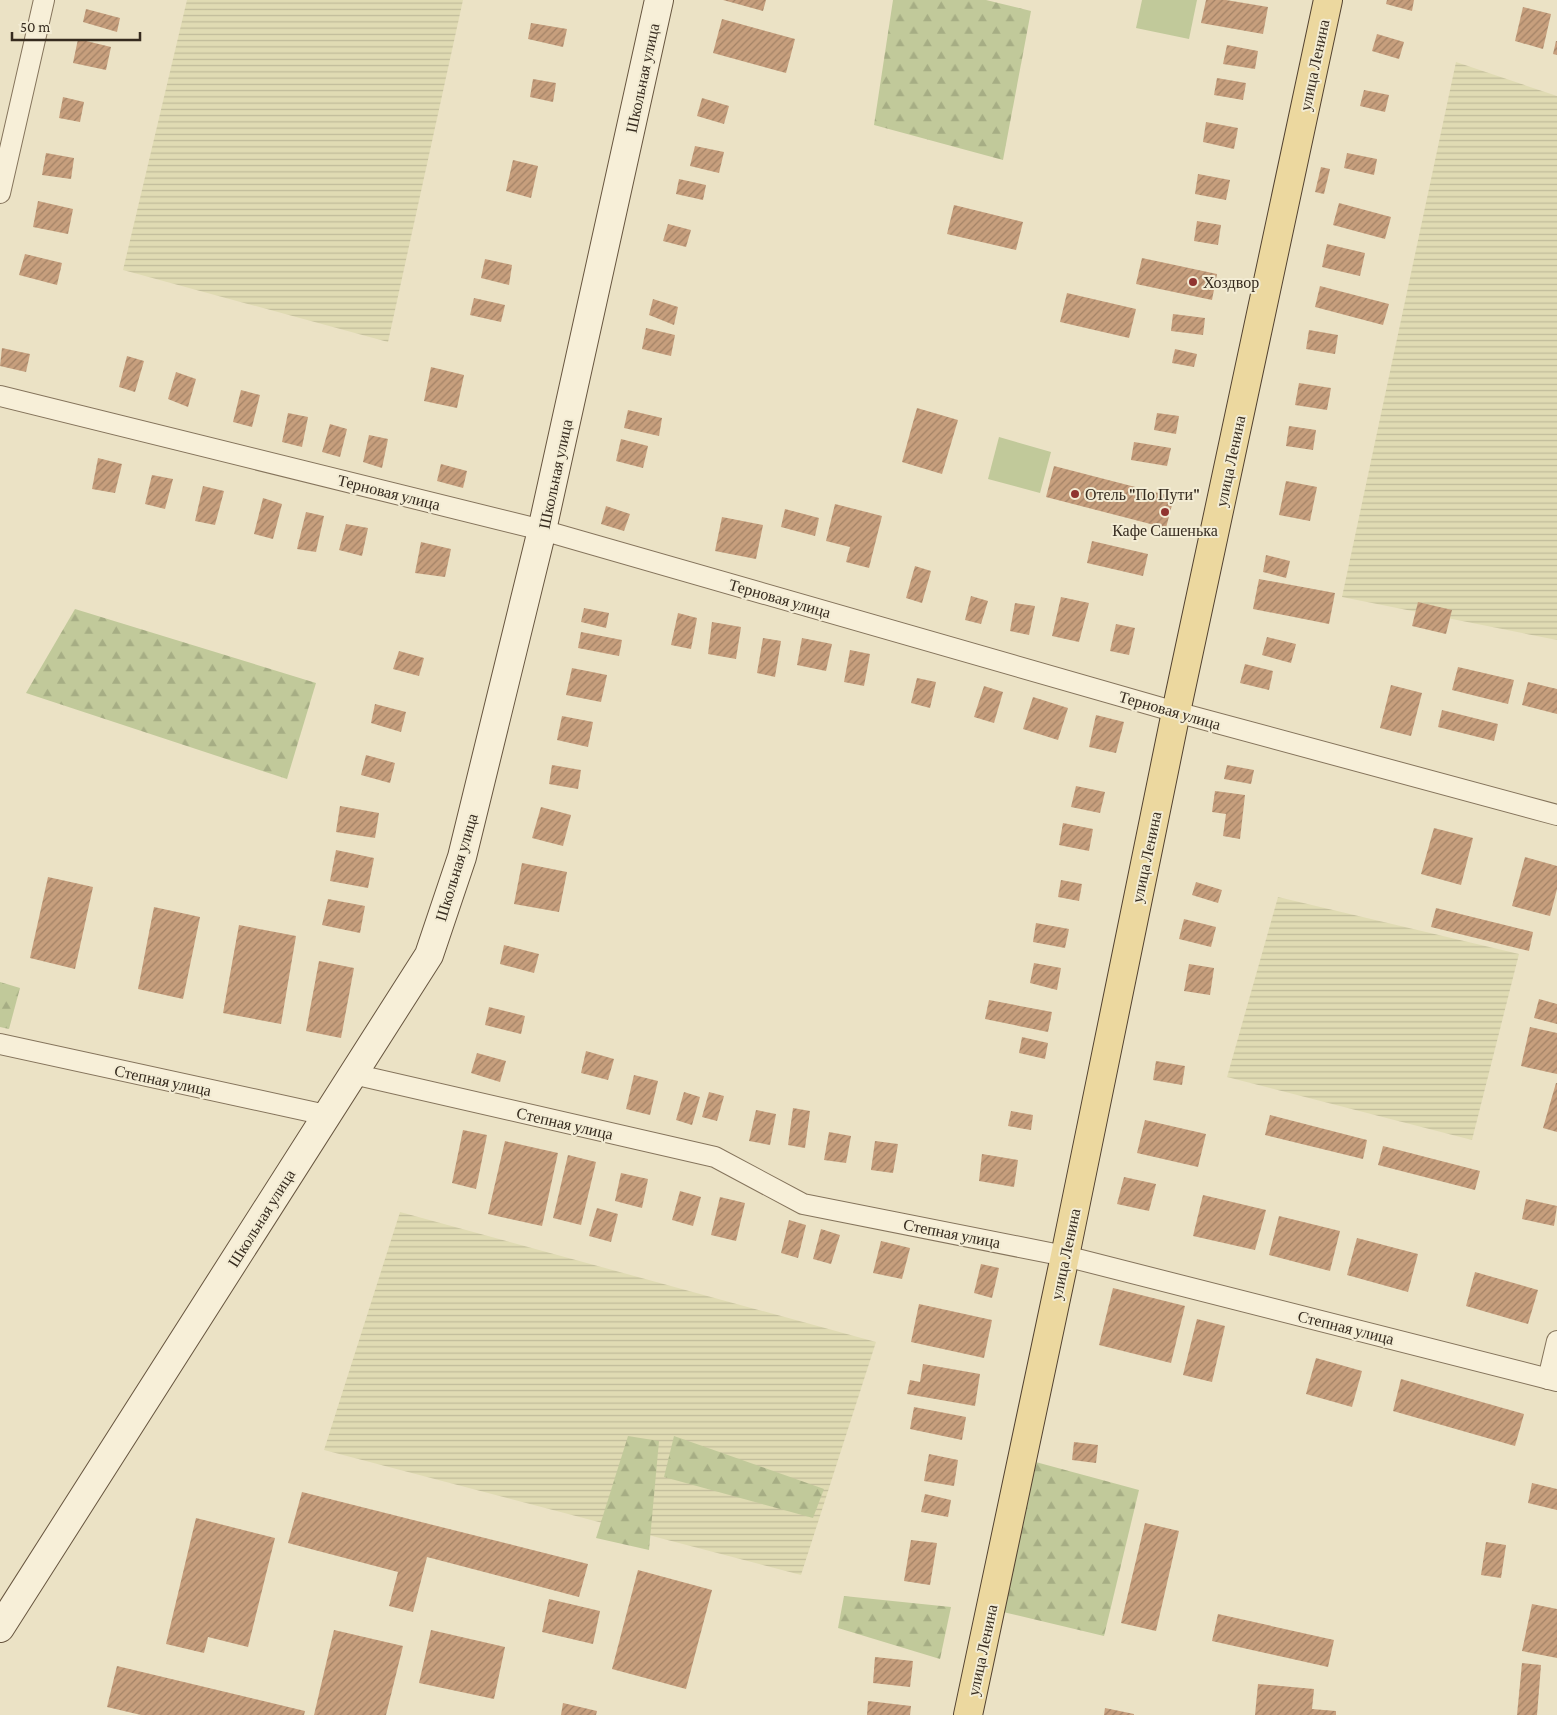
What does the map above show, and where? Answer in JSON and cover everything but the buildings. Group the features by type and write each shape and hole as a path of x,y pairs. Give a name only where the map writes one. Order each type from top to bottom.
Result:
{"main road":[{"name":"улица Ленина","path":"968,1715 1065,1256 1176,712 1328,0"}],"street":[{"path":"0,193 44,0"},
{"name":"Школьная улица","path":"0,1628 432,946 462,857 542,530 659,0"},
{"name":"Терновая улица","path":"0,396 542,530 1176,712 1557,815"},
{"name":"Степная улица","path":"0,1044 326,1115"},
{"name":"Степная улица","path":"352,1074 715,1157 803,1204 1065,1256 1553,1380"},
{"path":"1553,1380 1557,1341"}],"shaded area":[{"path":"187,0 463,0 388,342 123,270"},
{"path":"1456,62 1557,96 1557,640 1342,597"},
{"path":"1278,897 1519,954 1472,1140 1227,1077"},
{"path":"400,1212 876,1342 801,1575 324,1450"}],"green space":[{"path":"893,0 986,0 1031,11 1003,160 874,125"},
{"path":"1142,0 1197,0 1189,39 1136,28"},
{"path":"999,437 1051,452 1040,493 988,479"},
{"path":"75,609 316,683 287,779 26,693"},
{"path":"0,982 20,988 9,1029 0,1027"},
{"path":"628,1436 659,1441 649,1550 596,1538"},
{"path":"674,1436 824,1489 813,1518 664,1477"},
{"path":"1032,1461 1139,1490 1104,1636 1003,1612"},
{"path":"844,1596 951,1607 940,1659 838,1628"}],"place":[{"name":"Хоздвор","path":"1193,282"},
{"name":"Отель \"По Пути\"","path":"1075,494"},
{"name":"Кафе Сашенька","path":"1165,512"}]}
